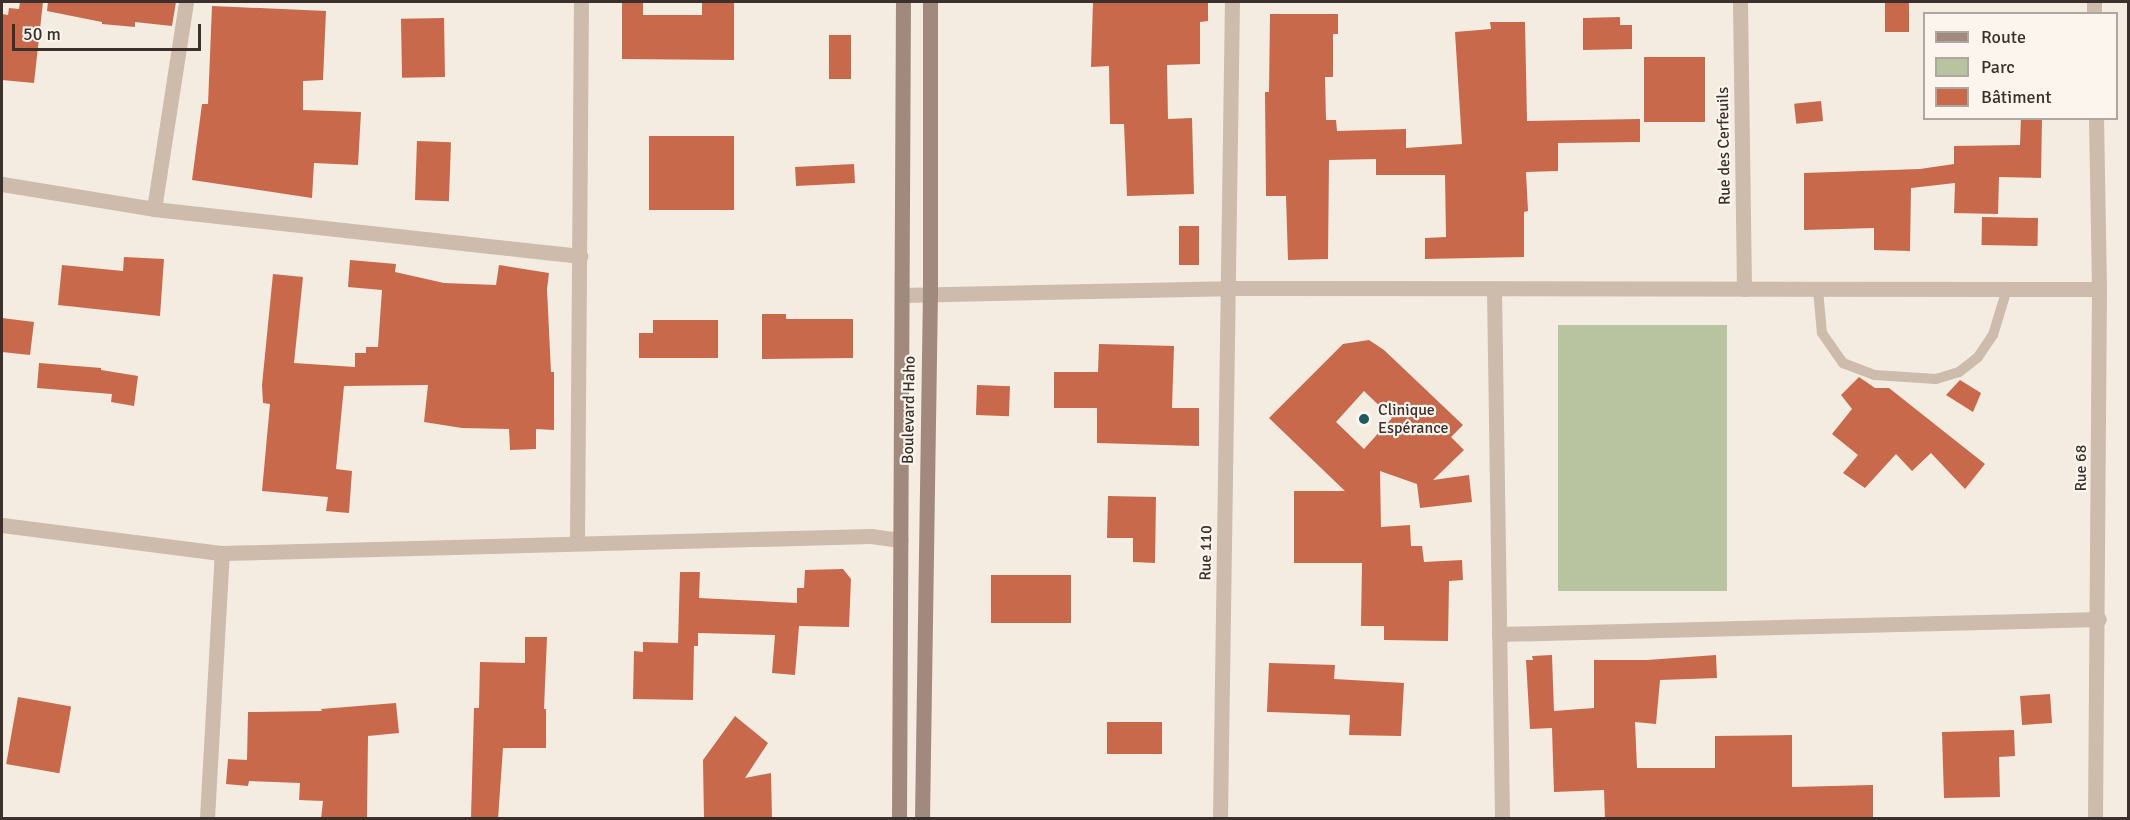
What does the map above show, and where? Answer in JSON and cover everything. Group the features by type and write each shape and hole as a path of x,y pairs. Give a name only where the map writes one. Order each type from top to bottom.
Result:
{"main road":[{"name":"Boulevard Haho","path":"899,819 903,2"},
{"name":"Boulevard Haho","path":"922,819 930,294 930,2"}],"street":[{"path":"154,209 186,2"},
{"path":"577,542 581,2"},
{"name":"Rue 110","path":"1220,819 1232,2"},
{"name":"Rue des Cerfeuils","path":"1740,2 1744,290"},
{"name":"Rue 68","path":"2095,819 2099,289 2096,120"},
{"path":"2,184 154,209 580,256"},
{"path":"902,295 1228,288 2099,289"},
{"path":"1494,289 1502,819"},
{"path":"2,525 222,553 871,536 901,540"},
{"path":"207,819 222,553"},
{"path":"1499,634 2098,619"}],"lane":[{"path":"1818,290 1822,333 1844,363 1875,375 1936,379 1959,372 1978,357 1993,335 2007,289"}],"green space":[{"path":"1558,325 1727,325 1727,591 1558,591"}],"building":[{"path":"20,2 43,2 34,83 2,80 2,14 8,15 9,8 19,9"},
{"path":"48,2 176,2 172,26 135,22 135,27 102,24 102,22 47,11"},
{"path":"622,2 643,2 643,15 702,15 702,2 734,2 734,60 622,59"},
{"path":"1093,2 1208,2 1208,21 1200,22 1200,64 1167,65 1168,119 1192,118 1194,194 1127,196 1124,124 1110,124 1109,66 1091,67"},
{"path":"1885,2 1909,2 1909,32 1885,32"},
{"path":"212,6 326,11 323,80 303,81 303,110 361,112 358,165 314,163 312,198 192,180 202,104 208,104"},
{"path":"1270,14 1338,14 1338,34 1333,34 1333,77 1325,77 1326,120 1336,120 1337,131 1406,129 1406,148 1462,144 1455,32 1491,29 1490,22 1525,22 1527,121 1640,119 1640,142 1558,143 1558,171 1526,172 1528,211 1524,212 1524,257 1425,259 1425,238 1446,237 1445,175 1376,175 1376,159 1329,160 1328,259 1288,260 1286,196 1266,196 1265,92 1269,92"},
{"path":"1620,17 1620,25 1632,25 1632,49 1583,50 1583,18"},
{"path":"444,18 445,77 402,78 401,19"},
{"path":"829,35 851,35 851,79 829,79"},
{"path":"1644,57 1705,57 1705,122 1644,122"},
{"path":"1821,101 1823,121 1796,124 1794,104"},
{"path":"2021,120 2042,120 2041,178 1999,177 1998,214 1954,213 1955,183 1911,188 1910,251 1874,250 1874,228 1804,230 1804,173 1920,169 1954,164 1954,146 2020,145"},
{"path":"649,136 734,136 734,210 649,210"},
{"path":"417,141 451,142 449,201 415,200"},
{"path":"854,164 855,183 796,186 795,167"},
{"path":"1982,217 2038,218 2038,246 1982,245"},
{"path":"1179,226 1199,226 1199,265 1179,265"},
{"path":"124,257 164,259 160,316 58,305 62,265 123,271"},
{"path":"350,260 396,264 395,272 444,283 496,285 499,265 549,273 547,289 551,372 554,372 554,430 536,429 536,449 510,450 509,429 462,428 424,422 428,385 344,386 336,469 352,471 349,513 326,511 328,497 262,491 270,404 263,403 262,385 273,274 303,277 294,363 355,367 355,353 366,353 366,347 378,347 382,290 348,287"},
{"path":"762,314 786,314 786,319 853,319 853,358 762,359"},
{"path":"2,318 34,322 30,355 2,352"},
{"path":"653,320 718,320 718,358 639,358 639,333 653,333"},
{"path":"1369,340 1384,350 1463,425 1451,437 1464,450 1433,480 1469,475 1472,502 1420,508 1417,484 1380,471 1381,527 1410,525 1411,546 1422,546 1424,562 1462,560 1463,580 1449,581 1448,641 1384,640 1384,626 1361,626 1362,563 1294,563 1294,491 1345,491 1269,418 1343,344","holes":["1364,391 1392,418 1364,449 1336,422"]},
{"path":"1099,344 1174,346 1172,408 1199,408 1199,446 1097,443 1097,408 1054,408 1054,372 1098,372"},
{"path":"39,363 101,368 101,370 138,376 134,406 111,402 112,394 37,388"},
{"path":"1859,377 1875,388 1889,388 1985,464 1965,489 1931,453 1912,471 1896,454 1865,488 1843,473 1858,455 1832,434 1852,409 1841,395"},
{"path":"1960,380 1981,393 1973,412 1946,395"},
{"path":"977,385 1010,386 1009,416 976,415"},
{"path":"1108,496 1156,497 1155,563 1133,562 1133,538 1107,538"},
{"path":"843,569 851,579 849,627 799,626 795,675 772,673 775,635 698,633 698,646 694,646 693,700 633,699 634,651 643,652 643,642 678,643 680,572 700,572 699,598 797,603 797,588 804,588 805,570"},
{"path":"991,575 1071,575 1071,623 991,623"},
{"path":"525,637 547,637 544,709 546,709 546,748 503,748 498,819 471,819 474,708 479,708 480,662 525,663"},
{"path":"1552,655 1554,711 1594,708 1594,660 1647,660 1716,655 1717,678 1660,680 1656,724 1635,722 1637,768 1715,768 1715,736 1792,735 1792,787 1873,785 1873,819 1605,819 1604,790 1554,792 1552,728 1530,729 1526,660 1533,660 1532,656"},
{"path":"1269,663 1335,665 1334,679 1404,683 1401,736 1349,735 1350,715 1267,712"},
{"path":"2050,694 2052,723 2022,725 2020,696"},
{"path":"18,697 71,706 59,773 6,764"},
{"path":"396,703 399,733 368,736 367,819 321,819 323,801 299,800 300,783 249,781 248,786 226,784 228,759 247,760 248,712 322,711 321,709"},
{"path":"735,716 768,743 745,778 771,773 772,819 704,819 703,760"},
{"path":"1107,722 1162,722 1162,754 1107,754"},
{"path":"2014,730 2015,756 1999,757 2000,797 1944,798 1942,732"}],"place":[{"name":"Clinique Espérance","path":"1364,419"}]}
